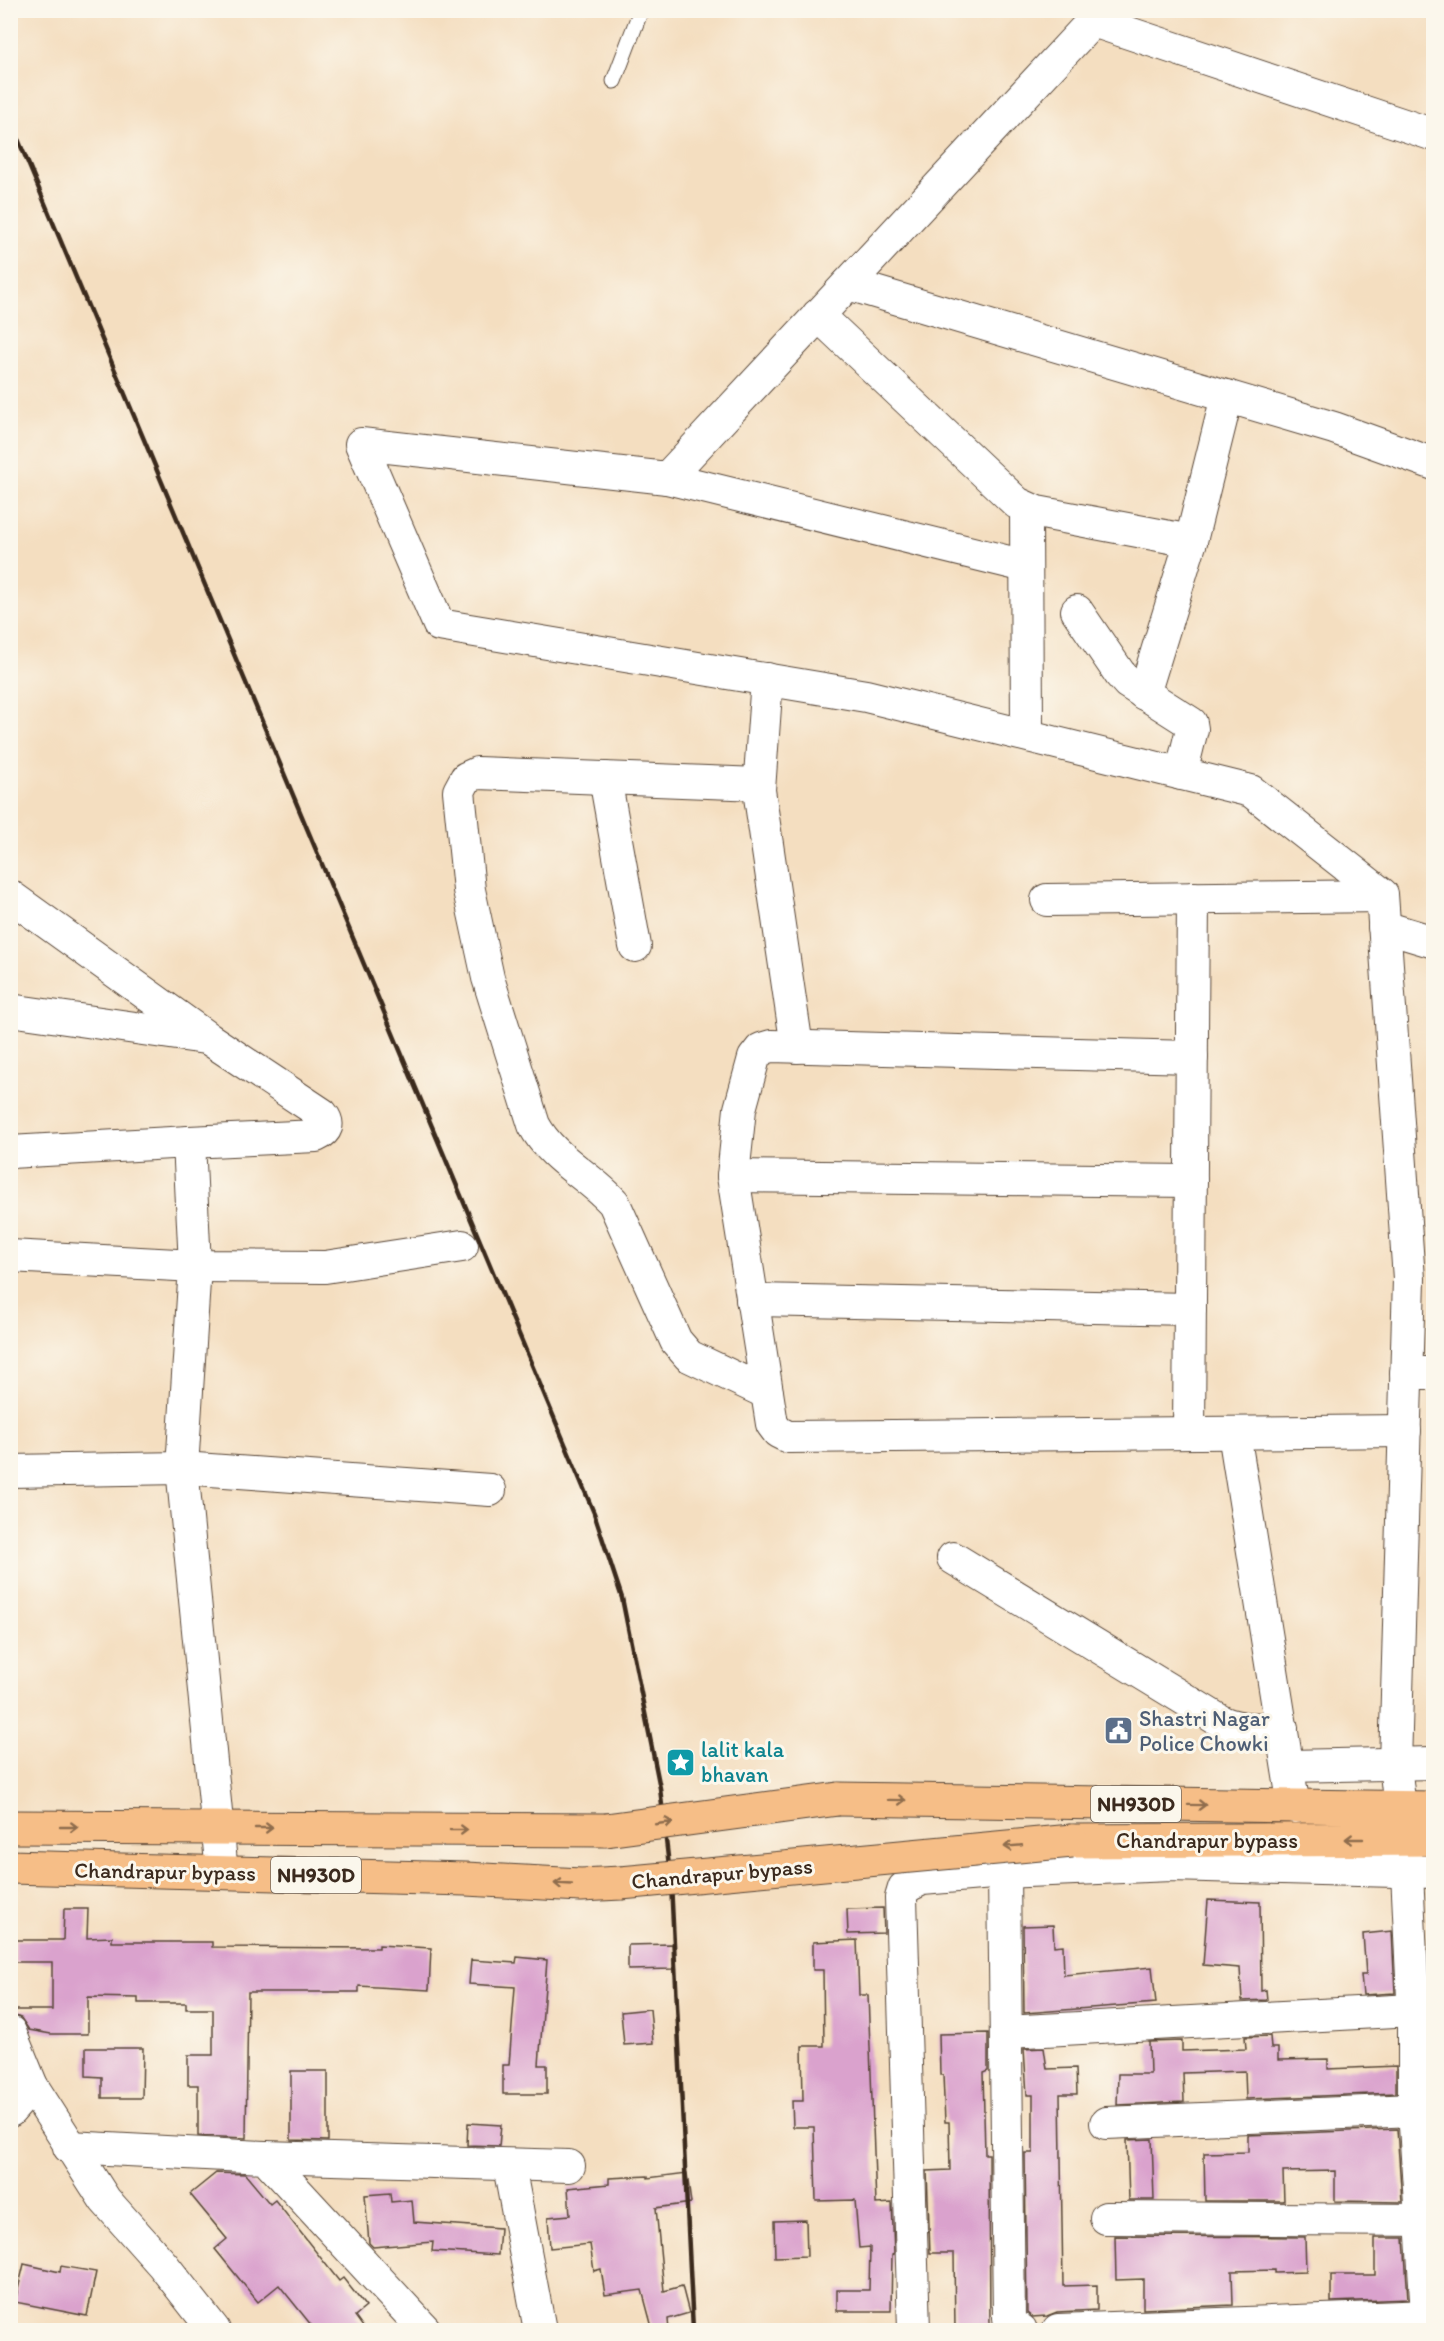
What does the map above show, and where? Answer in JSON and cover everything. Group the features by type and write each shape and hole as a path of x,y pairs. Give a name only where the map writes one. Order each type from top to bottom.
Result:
{"highway":[{"name":"Chandrapur bypass","path":"10,1827 606,1830 838,1799 1294,1807 1412,1829"},
{"name":"Chandrapur bypass","path":"10,1867 466,1879 581,1885 1072,1841 1412,1829 1434,1808"}],"street":[{"path":"667,478 1098,16 1434,135"},
{"path":"848,284 1334,428 1434,464"},
{"path":"818,315 1026,509 1191,542"},
{"path":"1144,694 1191,542 1227,396"},
{"path":"1025,566 667,478 361,444 439,625 867,696 1251,791 1382,896 1409,1279 1420,1373 1405,1431 1395,1764 1412,1829 1420,1872 1421,2118 1430,2323 1058,2331"},
{"path":"1026,509 1027,735"},
{"path":"1077,611 1120,674 1144,694 1191,723 1192,729 1181,774"},
{"path":"767,679 759,784 796,1047"},
{"path":"759,784 477,773 466,778 459,791 469,890 488,978 534,1125 541,1139 554,1153 614,1203 676,1341 689,1356 767,1393"},
{"path":"605,778 635,946"},
{"path":"10,896 209,1039 322,1114 327,1126 323,1132 315,1136 10,1152"},
{"path":"1047,900 1382,896"},
{"path":"1189,1433 1193,898"},
{"path":"1384,927 1434,942"},
{"path":"10,1010 209,1039"},
{"path":"1192,1057 771,1046 761,1049 754,1058 740,1109 734,1176 772,1424 778,1432 788,1437 1405,1431"},
{"path":"189,1142 195,1266 182,1468 222,1872"},
{"path":"734,1176 1191,1181"},
{"path":"10,1256 195,1266 325,1267 462,1246"},
{"path":"752,1300 1190,1309"},
{"path":"1234,1433 1294,1807"},
{"path":"10,1472 182,1468 490,1490"},
{"path":"953,1558 1222,1722 1237,1728 1282,1728"},
{"path":"1288,1766 1434,1763"},
{"path":"914,2331 901,1898 904,1888 922,1879 1004,1872 1171,1865 1420,1872"},
{"path":"1004,1872 1009,2318 1013,2326 1021,2331"},
{"path":"1007,2032 1420,2015"},
{"path":"10,2032 32,2086 105,2200 163,2265 214,2331"},
{"path":"10,2111 32,2086"},
{"path":"1106,2124 1421,2118"},
{"path":"69,2147 265,2157 569,2166"},
{"path":"265,2157 425,2331"},
{"path":"509,2166 540,2331"},
{"path":"1106,2218 1427,2220"}],"lane":[{"path":"614,81 641,10"}],"building":[{"path":"1208,1900 1260,1902 1261,1991 1266,1990 1267,2000 1242,2001 1240,1968 1203,1965"},
{"path":"883,1908 884,1933 848,1934 847,1909"},
{"path":"64,1909 88,1909 87,1938 112,1937 112,1942 212,1942 212,1947 379,1948 379,1945 431,1948 429,1990 359,1986 359,1992 248,1992 246,2138 198,2136 198,2085 188,2085 188,2055 213,2055 213,2009 186,2009 186,2003 138,2003 138,1998 88,1997 88,2034 51,2034 29,2030 21,2018 10,2014 10,2010 52,2010 52,1962 15,1962 15,1940 63,1940"},
{"path":"1053,1925 1054,1946 1063,1945 1064,1975 1152,1967 1156,2003 1024,2013 1023,1926"},
{"path":"1392,1931 1395,1993 1363,1995 1361,1975 1366,1975 1363,1934"},
{"path":"857,1940 859,1995 868,1995 876,2204 892,2203 894,2254 892,2255 891,2311 837,2311 837,2290 869,2290 870,2247 859,2248 855,2200 816,2201 814,2127 793,2127 792,2101 803,2101 802,2046 824,2046 823,1970 813,1970 813,1942"},
{"path":"672,1944 673,1969 628,1970 628,1945"},
{"path":"517,1957 547,1960 539,2065 547,2065 547,2094 503,2094 503,2065 509,2065 515,1987 469,1984 471,1960 516,1963"},
{"path":"1434,1957 1434,2001 1431,2002 1429,1958"},
{"path":"650,2009 653,2043 624,2045 621,2012"},
{"path":"988,2033 988,2071 983,2073 985,2154 989,2154 990,2331 955,2331 954,2253 930,2253 927,2171 950,2170 949,2122 945,2122 939,2034"},
{"path":"1270,2036 1271,2048 1278,2048 1278,2060 1328,2059 1328,2069 1396,2066 1396,2093 1246,2099 1245,2071 1183,2073 1184,2102 1117,2105 1118,2074 1150,2074 1149,2042 1182,2041 1182,2051 1246,2049 1245,2037"},
{"path":"86,2048 143,2048 142,2098 102,2098 102,2077 86,2076"},
{"path":"1044,2048 1047,2069 1076,2068 1077,2094 1060,2094 1063,2286 1097,2285 1097,2310 1057,2312 1047,2316 1032,2317 1027,2313 1025,2153 1033,2153 1033,2095 1027,2095 1024,2049"},
{"path":"1432,2065 1434,2065 1434,2133 1432,2109"},
{"path":"291,2071 328,2071 328,2141 291,2140"},
{"path":"468,2123 501,2125 499,2146 467,2145"},
{"path":"1397,2129 1402,2202 1335,2201 1335,2171 1283,2172 1284,2201 1205,2201 1204,2153 1248,2152 1248,2135"},
{"path":"1152,2139 1154,2200 1129,2200 1127,2140"},
{"path":"216,2173 245,2174 270,2204 275,2200 339,2281 343,2278 366,2307 355,2316 366,2331 316,2331 279,2285 258,2302 215,2249 227,2239 190,2194"},
{"path":"687,2173 691,2203 656,2208 664,2291 682,2286 689,2313 668,2319 669,2331 653,2331 642,2290 605,2295 601,2269 594,2271 590,2244 550,2248 548,2217 570,2215 568,2188 609,2184 609,2178 648,2176 648,2178"},
{"path":"390,2193 391,2202 412,2200 414,2222 500,2228 498,2255 432,2251 433,2242 373,2247 369,2243 365,2195"},
{"path":"806,2220 807,2256 775,2257 774,2221"},
{"path":"1115,2236 1305,2237 1306,2272 1232,2271 1233,2305 1143,2309 1143,2279 1116,2280"},
{"path":"1375,2238 1404,2238 1408,2299 1331,2302 1331,2275 1375,2275"},
{"path":"24,2264 60,2272 61,2266 96,2272 87,2316 15,2302"}],"railway":[{"path":"10,120 594,1513 622,1598 660,1788 671,1883 693,2330"}],"place":[{"name":"Shastri Nagar Police Chowki","path":"1118,1731"},
{"name":"lalit kala bhavan","path":"680,1762"}]}
